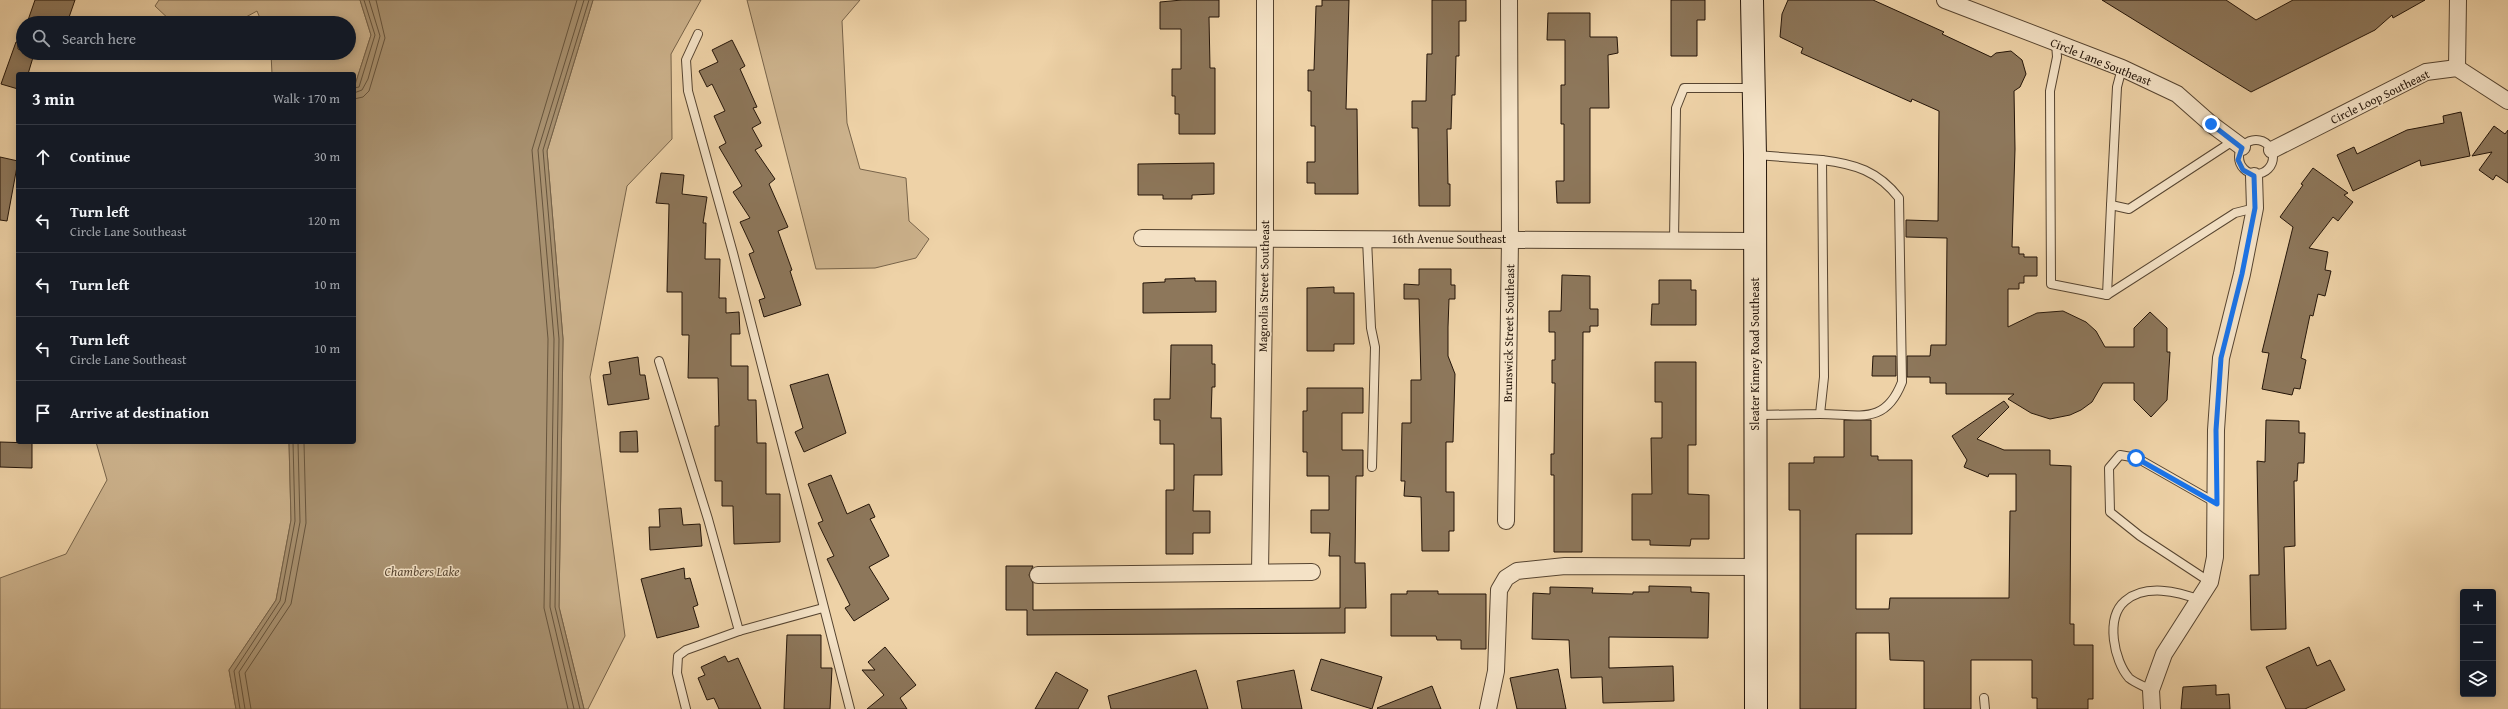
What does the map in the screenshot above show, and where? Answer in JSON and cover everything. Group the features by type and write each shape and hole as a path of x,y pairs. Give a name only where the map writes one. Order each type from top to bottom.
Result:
{"street":[{"name":"Magnolia Street Southeast","path":"1260,572 1265,239 1265,0"},
{"name":"Brunswick Street Southeast","path":"1506,521 1510,240 1509,0"},
{"name":"Sleater Kinney Road Southeast","path":"1752,0 1755,156 1756,709"},
{"path":"2458,0 2457,68 2508,101"},
{"name":"Circle Lane Southeast","path":"1955,2 2122,68 2177,94 2238,144"},
{"name":"Circle Loop Southeast","path":"2272,150 2426,72 2457,68"},
{"path":"2152,709 2151,690 2164,654 2210,582 2216,558 2216,430 2221,358 2242,274 2255,208 2254,176"},
{"name":"16th Avenue Southeast","path":"1142,238 1755,241"},
{"path":"1488,709 1496,671 1499,590 1506,578 1517,570 1532,568 1602,566 1756,567"},
{"path":"1038,575 1312,572"}],"lane":[{"path":"698,34 686,60 688,91 733,253 850,709"},
{"path":"2056,43 2057,57 2050,91 2051,284 2108,295 2235,213 2255,208"},
{"path":"2108,295 2117,86 2122,68"},
{"path":"1674,240 1676,108 1678,97 1684,88 1754,88"},
{"path":"2111,205 2129,209 2238,144 2259,140 2265,142 2272,150 2272,166 2268,170 2254,176 2240,166 2238,144"},
{"path":"1755,156 1822,160 1850,164 1887,182 1899,198 1902,382 1896,398 1886,409 1874,414 1755,414"},
{"path":"1820,414 1824,377 1822,160"},
{"path":"1367,239 1371,328 1375,347 1372,466"},
{"path":"659,361 708,520 739,632"},
{"path":"2210,582 2140,536 2110,512 2109,468 2120,455 2136,458 2217,504"},
{"path":"2151,690 2130,679 2120,665 2114,634 2116,615 2125,601 2138,595 2160,591 2183,594 2199,600"},
{"path":"686,709 677,673 678,656 686,650 739,632 823,608"},
{"path":"1984,698 1985,709"}],"shaded area":[{"path":"159,0 360,0 371,35 356,82 356,72 272,72 271,60 356,60 356,16 259,16 257,11 248,16 166,16 155,6"},
{"path":"593,0 701,0 671,54 672,139 627,186 590,377 625,636 588,709 584,709 559,607 563,339 547,151"},
{"path":"747,0 860,0 842,21 847,123 860,169 906,178 909,221 929,239 916,258 875,268 816,269"},
{"path":"97,444 289,444 291,520 276,600 229,670 236,709 0,709 0,578 66,554 107,480"}],"water":[{"name":"Chambers Lake","path":"360,0 593,0 547,151 563,339 559,607 584,709 236,709 229,670 276,600 291,520 289,444 356,444 356,82 371,35"}],"building":[{"path":"35,0 75,0 69,16 29,16"},
{"path":"1182,0 1219,0 1219,17 1209,17 1210,68 1215,68 1215,134 1179,134 1179,114 1175,114 1175,96 1172,96 1172,69 1181,69 1181,29 1160,29 1160,2"},
{"path":"1322,0 1349,0 1346,109 1357,109 1358,194 1315,194 1315,183 1307,183 1307,162 1315,162 1315,126 1311,126 1311,91 1308,91 1308,70 1314,70 1316,6 1322,6"},
{"path":"1432,0 1466,0 1466,21 1459,21 1459,56 1456,56 1455,95 1452,95 1451,129 1447,129 1450,206 1419,206 1418,128 1412,128 1412,101 1426,101 1427,54 1432,54"},
{"path":"1671,0 1705,0 1705,20 1697,20 1697,56 1671,56"},
{"path":"1788,0 1873,0 1944,32 1942,34 1991,57 1996,53 2011,51 2022,60 2026,74 2020,87 2014,91 2015,149 2012,247 2019,247 2019,254 2024,254 2024,257 2037,257 2037,276 2024,276 2024,283 2019,283 2019,289 2008,289 2008,327 2037,313 2063,311 2086,322 2096,331 2105,347 2134,347 2134,328 2150,312 2167,328 2167,352 2170,352 2167,400 2151,417 2134,400 2134,383 2103,383 2092,402 2081,410 2070,415 2050,419 2031,413 2008,399 2014,394 1946,394 1946,383 1930,383 1930,377 1907,377 1907,356 1930,356 1931,345 1946,345 1947,238 1906,237 1906,220 1938,221 1939,111 1912,99 1911,102 1801,53 1803,48 1780,37 1782,14"},
{"path":"2102,0 2226,0 2256,20 2293,0 2425,0 2393,18 2392,15 2375,30 2251,92"},
{"path":"1548,13 1590,13 1590,37 1617,37 1618,53 1608,55 1609,108 1590,108 1590,203 1557,203 1556,181 1564,181 1564,124 1561,124 1561,85 1565,85 1565,40 1547,40"},
{"path":"732,40 745,66 740,69 757,107 753,108 761,123 752,128 762,146 755,150 775,179 769,184 788,227 778,231 792,270 790,271 801,305 764,317 759,300 765,298 749,254 754,252 740,222 750,218 733,192 742,186 719,147 726,143 714,116 725,111 712,84 707,87 699,71 718,62 712,50"},
{"path":"16,42 16,60 32,60 29,72 16,72 16,88 1,84"},
{"path":"2461,112 2470,156 2421,166 2420,160 2353,191 2337,155 2354,147 2357,154 2407,130 2444,123 2443,116"},
{"path":"2494,126 2505,134 2508,130 2508,183 2496,175 2493,180 2479,170 2492,152 2472,156"},
{"path":"0,157 16,161 16,172 7,221 0,220"},
{"path":"1214,163 1214,194 1192,195 1192,199 1163,199 1163,195 1138,195 1138,164"},
{"path":"2313,168 2348,193 2344,195 2353,202 2338,221 2333,217 2309,248 2328,252 2325,270 2331,271 2325,296 2318,294 2313,316 2310,315 2301,358 2306,360 2300,389 2294,388 2292,395 2262,389 2269,353 2262,352 2293,227 2280,217 2303,185 2301,184"},
{"path":"661,173 684,175 682,194 707,197 703,223 706,223 705,259 720,259 719,298 726,298 726,313 739,312 740,334 731,334 731,366 748,366 748,400 756,400 757,443 766,443 766,494 780,494 780,542 734,544 733,506 722,506 722,481 715,481 715,426 719,426 718,378 688,378 689,335 682,335 682,292 667,292 669,204 656,203"},
{"path":"1419,269 1451,269 1451,285 1455,285 1455,299 1449,299 1448,327 1448,356 1455,374 1453,442 1446,442 1446,492 1454,492 1454,531 1449,531 1449,551 1422,551 1421,497 1404,496 1405,481 1401,481 1402,423 1411,423 1411,380 1421,380 1419,299 1404,299 1404,284 1419,285"},
{"path":"1562,275 1590,276 1590,309 1598,309 1598,326 1590,326 1590,332 1583,332 1582,552 1554,552 1554,475 1551,475 1551,454 1554,454 1555,383 1552,383 1552,360 1555,360 1555,332 1549,332 1549,311 1561,311"},
{"path":"1195,278 1195,281 1216,281 1216,312 1143,313 1143,283 1165,282 1165,279"},
{"path":"1659,280 1691,280 1691,290 1696,290 1696,325 1651,325 1652,304 1659,304"},
{"path":"1334,287 1334,293 1354,293 1354,344 1334,344 1334,351 1307,351 1307,288"},
{"path":"1171,345 1212,345 1212,364 1215,364 1215,387 1212,387 1211,418 1221,418 1222,475 1194,475 1193,511 1210,511 1210,533 1193,533 1193,554 1166,554 1166,490 1174,490 1174,444 1160,444 1160,420 1154,420 1154,399 1170,399"},
{"path":"1873,356 1896,356 1896,376 1872,376"},
{"path":"638,357 640,375 645,375 649,399 608,405 603,375 611,374 609,362"},
{"path":"1655,362 1696,362 1696,445 1688,445 1688,494 1709,495 1709,539 1691,539 1690,546 1650,545 1650,540 1632,540 1632,494 1652,494 1651,438 1662,438 1662,402 1655,402"},
{"path":"828,374 846,433 804,452 795,432 803,428 790,385"},
{"path":"1307,388 1363,388 1363,413 1342,413 1342,450 1363,450 1363,476 1356,476 1355,563 1365,563 1366,608 1345,608 1345,633 1027,635 1027,610 1006,610 1006,566 1033,566 1029,575 1033,583 1033,610 1340,608 1340,556 1329,556 1330,533 1311,533 1311,510 1329,510 1329,476 1307,476 1307,452 1303,452 1303,411 1307,411"},
{"path":"2004,401 2009,407 1977,439 2004,450 2050,450 2050,465 2071,466 2070,624 2074,624 2074,645 2093,645 2093,699 2088,699 2088,709 2037,709 2037,698 2032,698 2032,660 1971,660 1971,709 1924,709 1924,661 1890,660 1889,633 1856,633 1856,709 1800,709 1800,510 1789,510 1789,463 1814,463 1814,457 1844,457 1844,420 1871,420 1871,456 1878,456 1878,460 1912,460 1912,534 1856,534 1856,609 1889,609 1890,598 2009,598 2010,511 2016,511 2016,474 1989,474 1988,477 1964,467 1967,460 1952,436"},
{"path":"2266,420 2299,421 2299,433 2305,433 2304,463 2298,463 2297,481 2294,481 2295,546 2284,547 2286,629 2251,630 2250,575 2259,575 2257,461 2265,462"},
{"path":"637,431 638,452 620,452 620,432"},
{"path":"0,442 32,444 32,468 0,467"},
{"path":"831,475 847,514 869,504 875,517 870,519 889,556 869,567 889,599 854,621 845,608 850,605 827,559 834,556 818,523 823,521 808,484"},
{"path":"681,508 683,525 700,524 702,546 650,550 649,527 660,527 659,509"},
{"path":"684,568 685,579 690,578 698,605 693,607 699,627 657,638 641,579"},
{"path":"1649,586 1691,587 1691,592 1709,593 1708,638 1609,637 1609,668 1673,666 1674,701 1603,703 1602,677 1571,678 1569,640 1532,639 1533,593 1550,594 1550,587 1593,588 1592,593 1633,594 1633,592 1649,592"},
{"path":"1407,591 1438,591 1438,594 1486,594 1486,649 1461,649 1461,640 1437,640 1436,636 1391,636 1391,594 1407,594"},
{"path":"787,635 821,635 821,668 832,668 830,709 784,709"},
{"path":"885,647 916,685 900,698 907,709 867,709 884,695 862,670 875,670 868,662"},
{"path":"2309,647 2317,666 2330,660 2345,690 2305,709 2286,709 2266,667"},
{"path":"725,656 728,662 738,658 761,709 719,709 714,698 707,700 698,678 705,675 701,667"},
{"path":"1321,659 1382,677 1372,709 1311,690"},
{"path":"1558,669 1566,709 1517,709 1510,678"},
{"path":"1196,670 1208,709 1111,709 1108,696"},
{"path":"1294,670 1302,709 1242,709 1237,681"},
{"path":"1056,672 1088,690 1078,709 1035,709"},
{"path":"2216,685 2216,695 2229,694 2230,709 2181,709 2183,687"},
{"path":"1432,686 1441,709 1377,708"}],"route":[{"path":"2136,458 2217,504 2216,430 2221,358 2242,274 2255,208 2254,176 2243,170 2238,160 2238,155 2240,149 2242,148 2211,124"}]}
